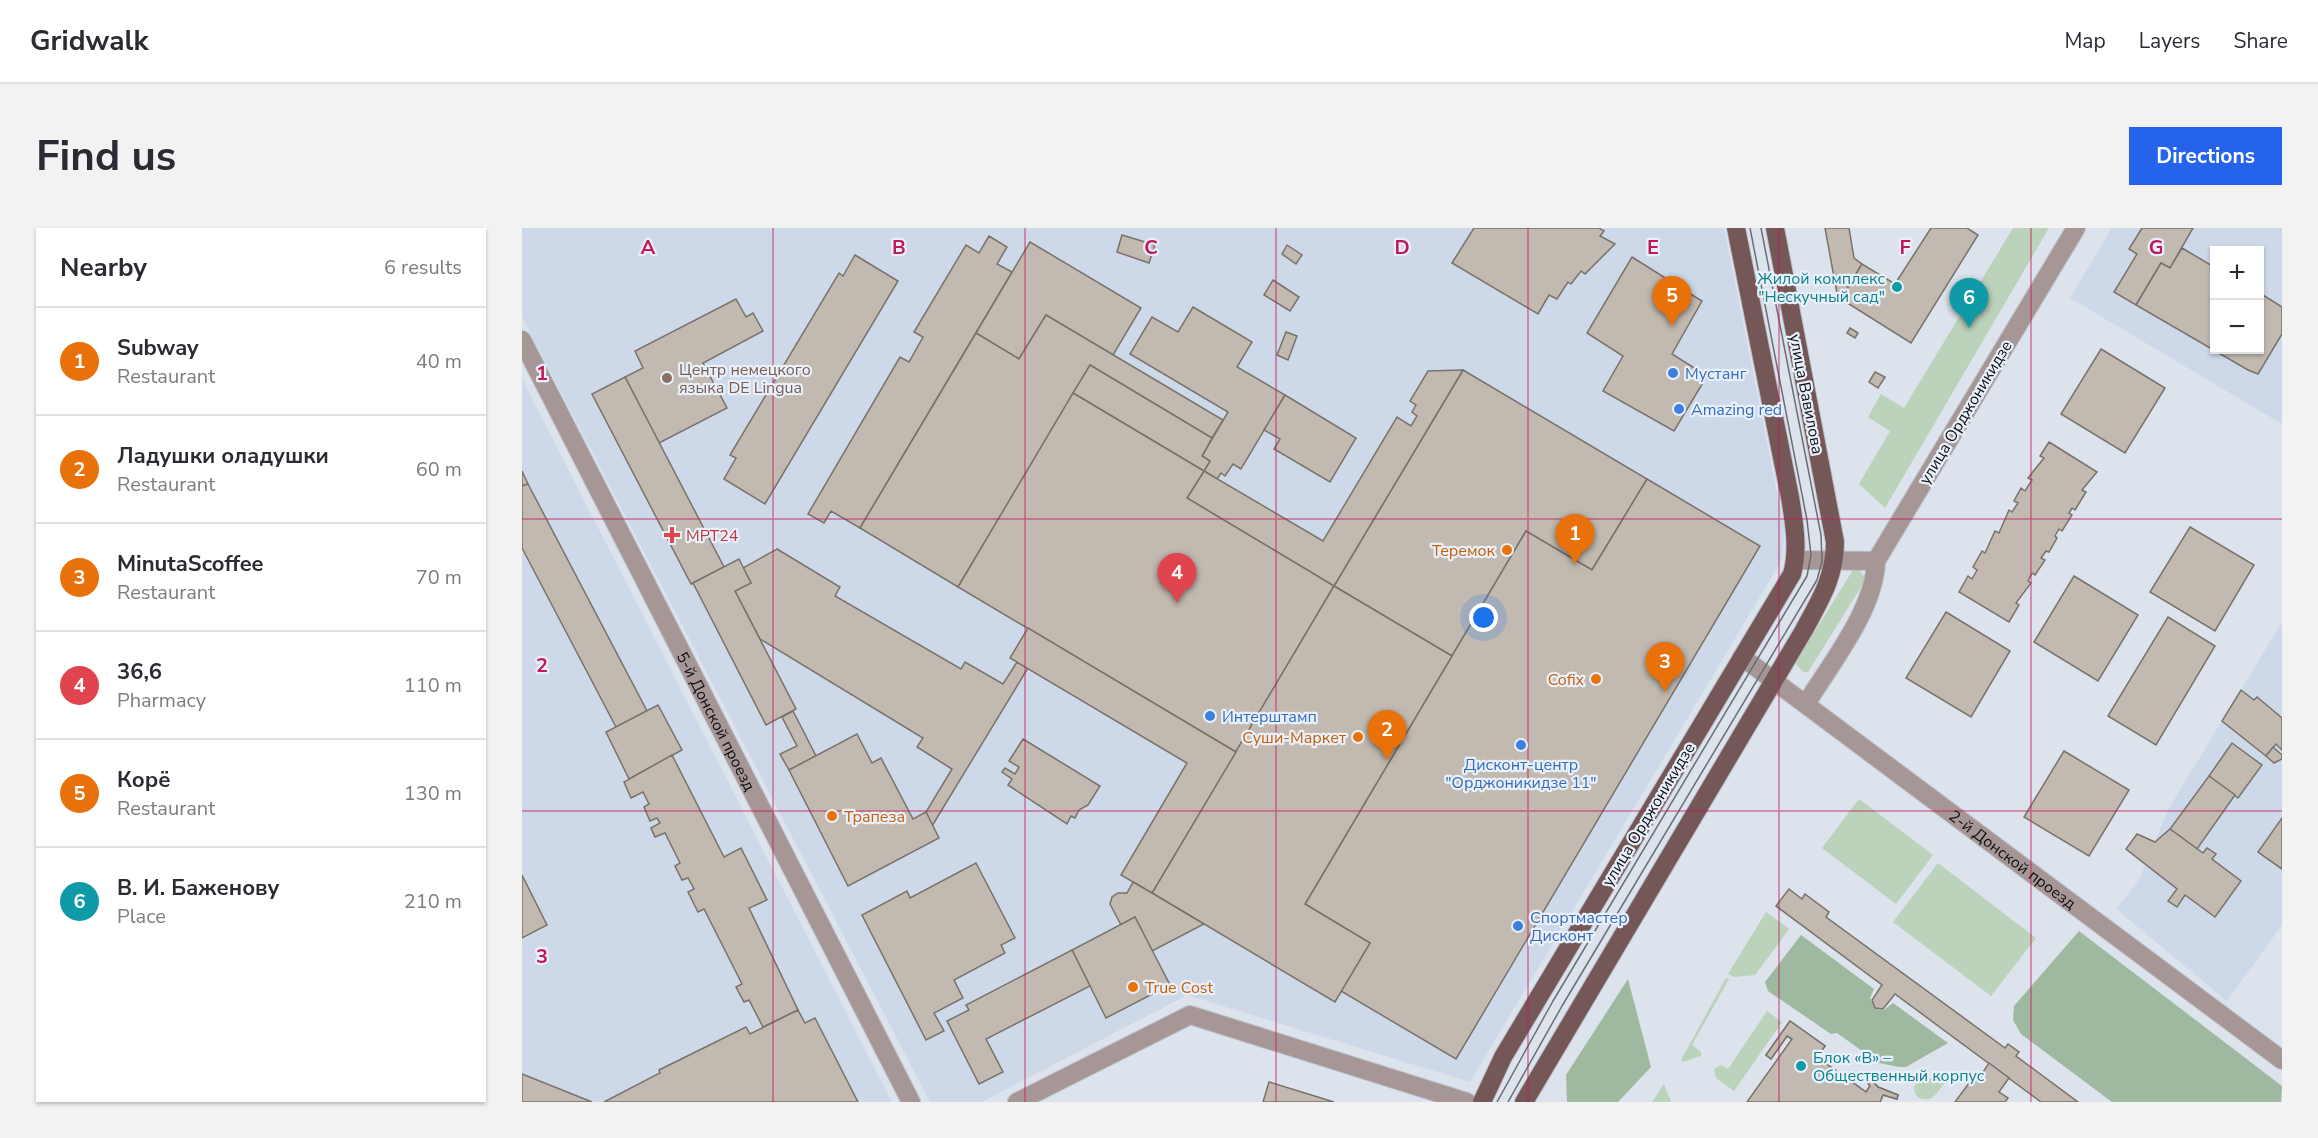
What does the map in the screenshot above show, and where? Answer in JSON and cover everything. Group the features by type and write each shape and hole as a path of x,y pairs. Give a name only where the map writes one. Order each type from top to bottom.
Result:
{"main road":[{"path":"1736,228 1790,497 1795,560"},
{"name":"улица Вавилова","path":"1774,228 1835,542 1835,561"},
{"name":"улица Орджоникидзе","path":"1482,1102 1503,1057 1792,574 1795,560"},
{"path":"1524,1102 1827,588 1835,561"}],"street":[{"name":"улица Орджоникидзе","path":"1876,561 2076,228"},
{"name":"5-й Донской проезд","path":"522,340 911,1102"},
{"path":"1795,560 1876,561 1876,582 1855,624 1806,704"},
{"name":"2-й Донской проезд","path":"1742,657 2282,1060"},
{"path":"1017,1102 1190,1015 1467,1102"}],"shaded area":[{"path":"522,228 1724,228 1784,528 1782,560 1470,1082 1187,995 982,1102 930,1102 522,317"},
{"path":"2112,228 2282,228 2282,424 2070,298"},
{"path":"522,379 892,1102 522,1102"},
{"path":"2282,622 2282,925 2227,1001 2116,909 2139,880 2168,810"}],"green space":[{"path":"2013,228 2049,228 1885,508 1859,484 1890,431 1868,417 1881,394 1904,408"},
{"path":"1853,570 1859,570 1866,579 1808,672 1803,672 1795,663"},
{"path":"1859,799 1933,855 1896,904 1822,848"},
{"path":"1938,863 2036,938 1991,996 1893,922"},
{"path":"1766,912 1789,929 1755,975 1734,977 1728,974"},
{"path":"2079,931 2282,1086 2281,1102 2112,1102 2021,1034 2013,1020 2014,1006"},
{"path":"1801,935 1874,989 1870,998 1875,1009 1884,1010 1893,1003 1948,1043 1906,1067 1879,1063 1837,1033 1831,1034 1768,991 1765,982"},
{"path":"1726,978 1729,979 1692,1045 1701,1052 1701,1056 1683,1062 1681,1060"},
{"path":"1628,979 1651,1067 1618,1102 1567,1102 1566,1075"},
{"path":"1767,1011 1782,1022 1734,1091 1716,1078 1714,1069 1721,1065 1728,1069"},
{"path":"1940,1074 1945,1077 1946,1081 1932,1098 1924,1099 1916,1095 1915,1085"},
{"path":"1664,1084 1671,1102 1652,1102"}],"building":[{"path":"1474,228 1599,228 1604,231 1600,236 1615,244 1585,274 1581,271 1571,284 1568,282 1557,299 1549,295 1538,314 1452,263"},
{"path":"1825,228 1849,228 1854,258 1862,264 1841,299 1838,299"},
{"name":"Жилой комплекс \"Нескучный сад\"","path":"1931,228 1967,228 1978,235 1911,343 1841,299 1862,264 1895,284"},
{"path":"2142,228 2193,228 2170,268 2161,263 2136,305 2114,292 2137,254 2129,249"},
{"path":"1122,235 1155,245 1149,263 1117,252"},
{"path":"989,236 1007,247 997,264 1012,272 860,528 831,511 824,523 808,514 900,357 909,362 923,337 914,332 966,245 979,253"},
{"path":"1030,242 1141,308 1113,355 1046,315 1019,359 976,333"},
{"path":"1287,245 1302,255 1296,264 1282,254"},
{"path":"2182,248 2210,265 2210,348 2136,305 2161,263 2170,268"},
{"path":"855,255 898,281 765,504 724,479 736,458 730,455 839,273 843,276"},
{"path":"1632,257 1702,301 1672,354 1707,376 1674,431 1603,391 1623,356 1587,333"},
{"path":"1273,280 1299,297 1290,311 1264,295"},
{"path":"2264,296 2282,307 2282,334 2258,374 2220,354 2264,354"},
{"path":"736,299 746,317 753,313 763,331 703,363 727,408 659,443 625,377 643,368 635,351"},
{"path":"1193,307 1252,342 1237,367 1285,395 1241,469 1233,464 1225,476 1221,473 1217,479 1204,471 1210,461 1202,456 1228,412 1130,354 1152,317 1178,332"},
{"path":"1046,315 1223,420 1212,438 1090,365 958,587 860,528 976,333 1019,359"},
{"path":"1850,328 1858,333 1855,338 1847,333"},
{"path":"1286,332 1297,336 1288,360 1277,355"},
{"path":"2101,349 2165,388 2125,453 2061,414"},
{"path":"1090,365 1212,438 1202,456 1210,461 1204,471 1073,393"},
{"path":"1463,370 1647,479 1592,570 1526,531 1452,656 1334,586"},
{"path":"1463,370 1334,586 1187,498 1204,471 1323,541 1397,417 1411,426 1417,416 1412,412 1416,405 1410,401 1428,371"},
{"path":"1875,372 1885,377 1878,388 1869,382"},
{"path":"625,377 724,567 691,584 592,394"},
{"path":"1073,393 1204,471 1187,498 1334,586 1236,752 958,587"},
{"path":"1285,395 1356,438 1330,482 1274,449 1280,439 1264,430"},
{"path":"2049,442 2097,472 2082,490 2086,492 2075,510 2072,508 2069,513 2072,515 2062,531 2059,529 2049,552 2046,551 2041,558 2045,560 2035,575 2032,573 2028,581 2031,583 2016,603 2019,605 2009,622 1959,592 1968,576 1972,579 1977,570 1973,567 1982,551 1985,553 1995,531 1999,533 2009,510 2012,512 2018,503 2014,501 2021,488 2025,491 2032,480 2028,478 2044,458 2040,456"},
{"path":"522,471 528,484 522,486"},
{"name":"Дисконт-центр \"Орджоникидзе 11\"","path":"1647,479 1760,546 1456,1059 1341,991 1370,943 1305,904 1526,531 1592,570"},
{"path":"528,484 647,711 616,727 522,548 522,486"},
{"path":"2190,527 2254,565 2215,631 2150,592"},
{"path":"777,549 840,587 835,596 961,669 965,662 1003,684 1017,662 1028,668 932,826 926,812 952,769 917,747 923,738 760,639 735,591 751,583 743,568"},
{"path":"739,559 751,583 735,591 796,709 766,725 693,583 691,584"},
{"path":"2074,576 2138,615 2098,681 2034,642"},
{"path":"1334,586 1452,656 1305,904 1370,943 1335,1002 1152,893"},
{"path":"1946,612 2010,651 1971,717 1906,678"},
{"path":"2168,617 2215,646 2156,745 2108,716"},
{"path":"1028,628 1236,752 1152,893 1121,875 1187,763 1010,658"},
{"path":"2241,690 2254,700 2257,697 2282,718 2282,750 2276,744 2266,756 2222,721"},
{"path":"658,705 682,750 629,779 606,732"},
{"path":"793,711 816,756 789,770 780,754 797,746 782,717"},
{"path":"857,734 872,763 881,758 913,819 926,812 939,838 848,886 789,770"},
{"path":"1023,739 1100,786 1088,805 1079,810 1075,818 1071,816 1067,824 1008,785 1012,779 1002,772 1005,768 1015,774 1019,767 1009,761"},
{"path":"2232,743 2262,765 2238,798 2209,776"},
{"path":"2273,747 2282,755 2282,759 2274,763 2266,756"},
{"path":"2064,751 2129,790 2089,856 2024,817"},
{"path":"672,755 724,857 741,848 767,900 749,908 798,1010 763,1027 749,1000 744,1002 736,987 742,984 704,909 698,912 688,892 694,889 688,878 682,880 675,866 680,863 665,833 655,837 651,828 660,823 657,818 650,821 644,807 649,804 643,792 631,798 624,782"},
{"path":"2209,776 2235,795 2197,849 2170,829"},
{"path":"2282,818 2282,869 2258,852"},
{"path":"2170,829 2203,853 2207,848 2216,854 2212,859 2241,881 2215,917 2185,895 2177,907 2168,901 2177,889 2126,849 2137,834 2155,842"},
{"path":"976,863 1015,938 1001,945 1005,953 954,980 963,998 934,1013 944,1031 926,1040 862,915 907,891 910,898"},
{"path":"522,875 547,925 522,938"},
{"path":"1133,882 1204,924 1152,951 1135,917 1121,925 1110,904 1112,897 1118,893 1127,893"},
{"path":"1789,889 1802,899 1805,894 1829,912 1826,917 2005,1048 2008,1044 2019,1052 2016,1056 2078,1102 2041,1102 1895,994 1883,1009 1875,1008 1872,1000 1882,985 1776,906"},
{"path":"1135,917 1170,985 1106,1018 1072,950"},
{"path":"1072,950 1090,986 986,1039 1003,1072 979,1084 947,1021 969,1010 966,1005"},
{"path":"798,1010 805,1023 815,1018 858,1102 604,1102 660,1073 659,1070 746,1027 750,1034"},
{"name":"Блок «В» – Общественный корпус","path":"1790,1021 1825,1046 1817,1057 1866,1092 1870,1086 1861,1074 1864,1072 1878,1087 1898,1095 1897,1099 1883,1095 1880,1102 1798,1102 1784,1092 1812,1054 1787,1036 1771,1059 1766,1055"},
{"name":"Блок «В» – Общественный корпус","path":"1790,1021 1825,1046 1817,1057 1866,1092 1870,1086 1861,1074 1864,1072 1878,1087 1898,1095 1897,1099 1883,1095 1880,1102 1747,1102 1792,1039 1787,1036 1771,1059 1766,1055"},
{"path":"1989,1063 2009,1078 1999,1092 2008,1098 2005,1102 1955,1102 1975,1075 1979,1078"},
{"path":"522,1074 592,1102 522,1102"},
{"path":"1269,1082 1334,1102 1263,1102"}],"tram line":[{"path":"1497,1102 1553,1001 1807,576 1811,555 1807,520 1750,228"},
{"path":"1508,1102 1562,1006 1817,580 1822,561 1821,535 1761,228"}],"place":[{"name":"Жилой комплекс \"Нескучный сад\"","path":"1897,287"},
{"name":"Корё","path":"1672,326"},
{"name":"В. И. Баженову","path":"1969,328"},
{"name":"Мустанг","path":"1673,373"},
{"name":"Центр немецкого языка DE Lingua","path":"667,378"},
{"name":"Amazing red","path":"1679,409"},
{"name":"МРТ24","path":"672,535"},
{"name":"Теремок","path":"1507,550"},
{"name":"Subway","path":"1575,564"},
{"name":"36,6","path":"1177,603"},
{"name":"Cofix","path":"1596,679"},
{"name":"MinutaScoffee","path":"1665,692"},
{"name":"Интерштамп","path":"1210,716"},
{"name":"Суши-Маркет","path":"1358,737"},
{"name":"Дисконт-центр \"Орджоникидзе 11\"","path":"1521,745"},
{"name":"Ладушки оладушки","path":"1387,760"},
{"name":"Трапеза","path":"832,816"},
{"name":"Спортмастер Дисконт","path":"1518,926"},
{"name":"True Cost","path":"1133,987"},
{"name":"Блок «В» – Общественный корпус","path":"1801,1066"}]}
